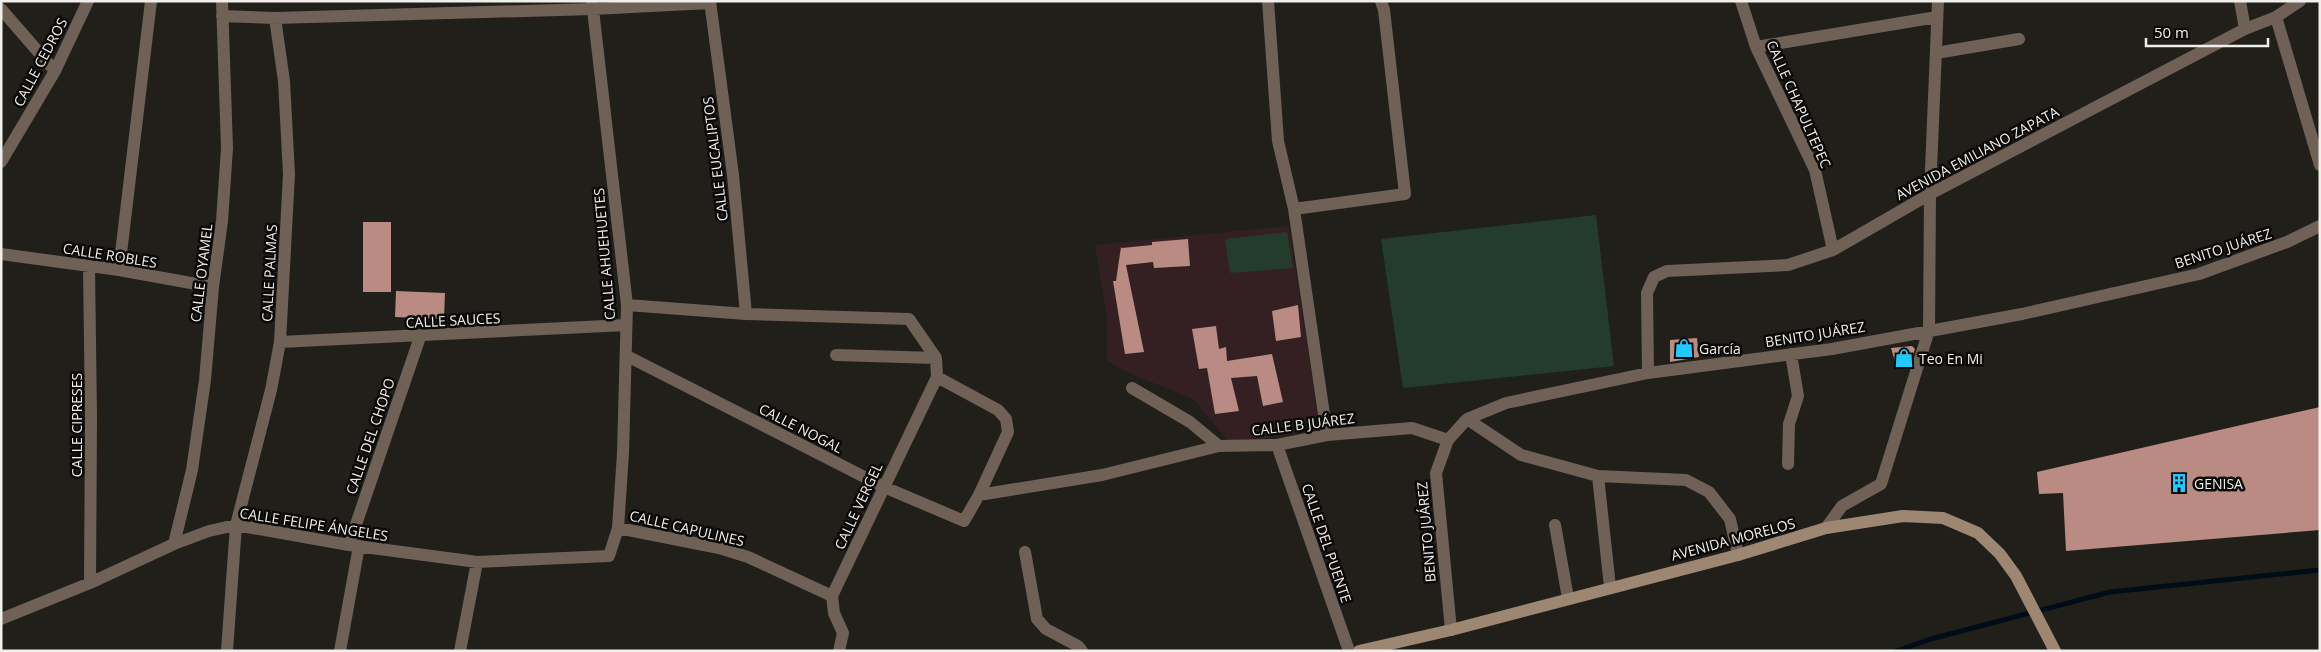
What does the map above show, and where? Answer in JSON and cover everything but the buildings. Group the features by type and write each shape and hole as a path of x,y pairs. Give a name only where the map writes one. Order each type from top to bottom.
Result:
{"main road":[{"name":"AVENIDA MORELOS","path":"1359,651 1450,630 1738,555 1826,528 1903,516 1943,518 1978,533 2000,554 2016,576 2054,649"}],"street":[{"name":"CALLE CEDROS","path":"1,162 55,71 88,1"},
{"path":"119,270 151,1"},
{"name":"CALLE OYAMEL","path":"174,544 193,460 206,380 213,287 222,221 227,148 222,1"},
{"path":"1268,1 1278,141 1294,209 1327,435"},
{"path":"1294,209 1405,194 1384,10 1381,1"},
{"name":"CALLE CHAPULTEPEC","path":"1741,1 1756,47 1815,170 1833,250"},
{"path":"1826,528 1842,506 1881,484 1929,330 1930,194 1938,1"},
{"path":"2240,1 2245,29"},
{"name":"AVENIDA EMILIANO ZAPATA","path":"1648,373 1648,293 1654,277 1667,271 1788,265 1833,250 1930,194 2245,29 2276,17 2300,1"},
{"path":"222,16 275,18 710,2"},
{"name":"CALLE EUCALIPTOS","path":"710,2 733,175 746,314"},
{"name":"CALLE AHUEHUETES","path":"592,5 627,305 627,356 618,528 609,556"},
{"path":"1,9 55,71"},
{"path":"1756,47 1937,17"},
{"path":"2276,17 2320,165"},
{"name":"CALLE PALMAS","path":"228,651 236,525 271,390 280,342 290,174 284,81 275,18"},
{"path":"1936,53 2019,40"},
{"name":"BENITO JUÁREZ","path":"1450,630 1436,473 1448,440 1466,419 1506,403 1648,373 1791,354 2022,314 2199,274 2288,242 2320,226"},
{"name":"CALLE ROBLES","path":"1,254 119,270 213,287"},
{"name":"CALLE CIPRESES","path":"89,266 92,416 90,583"},
{"path":"627,305 746,314 908,319 936,358 936,376 998,410 1006,419 1008,432 979,495"},
{"name":"CALLE SAUCES","path":"280,342 420,337 626,325"},
{"name":"CALLE DEL CHOPO","path":"340,651 354,546 420,337"},
{"path":"1788,464 1789,424 1798,396 1791,354"},
{"path":"836,355 936,358"},
{"name":"CALLE NOGAL","path":"627,356 884,487 964,521 979,495"},
{"name":"CALLE VERGEL","path":"832,596 936,376"},
{"path":"1132,388 1190,422 1219,446"},
{"path":"1466,419 1521,455 1598,476 1686,480 1709,492 1730,519 1738,555"},
{"name":"CALLE B JUÁREZ","path":"979,495 1102,475 1219,446 1277,445 1327,435 1412,428 1448,440"},
{"name":"CALLE DEL PUENTE","path":"1277,445 1350,651"},
{"path":"1598,476 1610,587"},
{"path":"1555,524 1568,598"},
{"name":"CALLE FELIPE ÁNGELES","path":"1,619 90,583 174,544 209,531 236,525 354,546 477,562 609,556"},
{"name":"CALLE CAPULINES","path":"618,528 719,548 748,557 832,596"},
{"path":"1025,552 1037,618 1046,629 1078,646 1082,651"},
{"path":"460,651 477,562"},
{"path":"832,596 834,613 843,633 839,651"}],"shaded area":[{"path":"1289,226 1320,430 1230,443 1193,399 1126,372 1107,360 1107,318 1095,245"}],"green space":[{"path":"1596,215 1614,366 1403,388 1381,239"},
{"path":"1287,232 1293,268 1230,273 1225,239"}],"waterway":[{"path":"1896,651 1931,639 2110,592 2320,570"}],"place":[{"name":"García","path":"1684,348"},
{"name":"Teo En Mi","path":"1904,358"},
{"name":"GENISA","path":"2179,483"}]}
